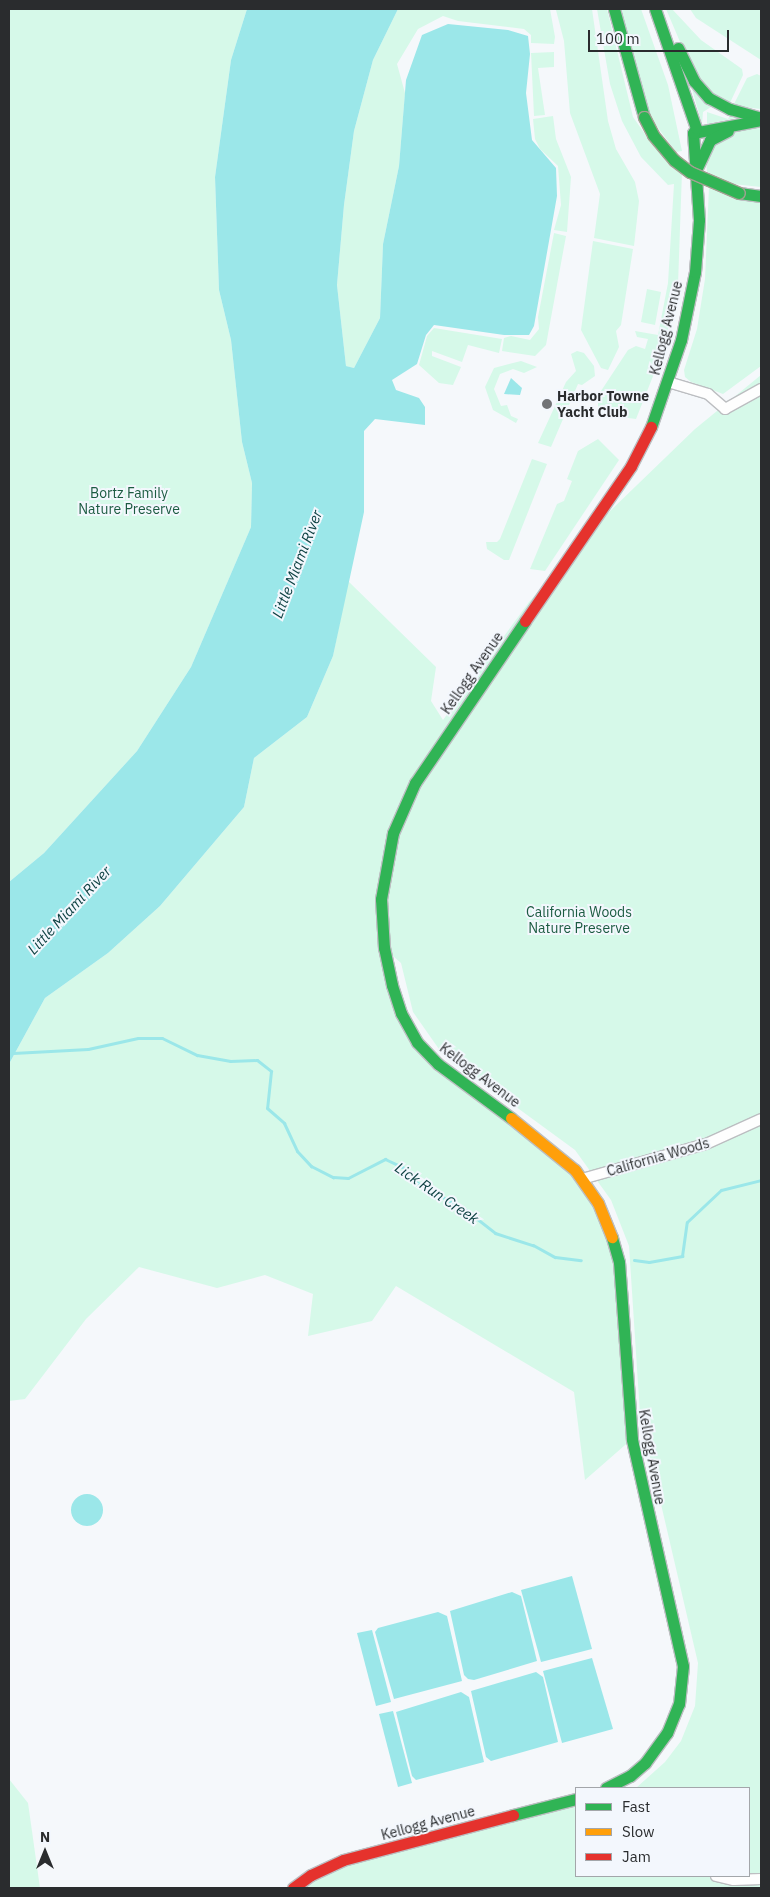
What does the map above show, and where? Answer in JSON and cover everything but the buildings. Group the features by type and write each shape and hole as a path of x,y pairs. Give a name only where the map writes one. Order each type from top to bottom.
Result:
{"main road":[{"path":"614,9 644,117 653,134 674,160 690,172 739,193 761,196"},
{"path":"656,10 702,91 719,104 761,119"},
{"name":"Kellogg Avenue","path":"608,1787 630,1776 645,1763 667,1734 679,1704 683,1666 632,1439 620,1262 610,1228 582,1179 554,1152 438,1064 418,1042 401,1013 392,985 382,925 382,881 393,834 415,783 608,503 646,438 668,382 686,319 695,272 699,220 697,168 693,133 696,128 694,116 687,105 656,10"},
{"path":"693,133 761,119"},
{"path":"697,168 710,140 740,124"},
{"name":"Kellogg Avenue","path":"293,1888 311,1875 344,1860 575,1798"}],"street":[{"path":"668,382 708,394 724,409 761,389"},
{"name":"California Woods","path":"582,1179 706,1144 761,1119"},
{"path":"720,1877 734,1880 761,1879"}],"green space":[{"name":"Bortz Family Nature Preserve","path":"9,9 247,9 231,60 215,177 219,290 231,340 242,442 252,483 251,527 191,667 137,751 44,853 9,882"},
{"path":"398,9 550,9 555,37 554,44 531,43 531,35 524,29 458,21 443,16 418,29 397,64 405,93 399,166 383,244 380,318 354,368 346,366 337,285 344,205 354,131 373,60"},
{"path":"592,9 608,121 616,149 635,182 639,201 634,246 594,238 600,194 570,113 564,41 556,10"},
{"path":"597,9 607,9 633,117 652,144 682,172 678,285 663,351 636,419 605,415 598,410 598,402 601,391 628,350 636,346 645,349 648,339 637,337 635,331 658,335 668,283 674,184 668,185 641,157 622,121 610,84"},
{"path":"620,9 641,9 668,85 682,151 676,152 646,112"},
{"path":"666,9 672,9 701,40 742,69 743,75 729,105 719,100 692,70"},
{"path":"690,9 761,9 761,60 696,18"},
{"path":"554,52 554,67 538,68 545,115 534,116 531,53"},
{"path":"757,74 761,76 761,109 733,106 747,78"},
{"path":"692,89 711,107 703,112 702,124"},
{"path":"707,112 728,119 731,113 741,117 707,124"},
{"path":"553,116 556,139 571,177 567,232 554,230 561,205 558,166 540,149 535,139 533,119"},
{"path":"761,126 761,187 733,184 707,172 706,158 723,135"},
{"path":"709,187 761,199 761,366 723,394 691,382 685,377 684,370 697,329 705,279"},
{"path":"554,233 566,236 546,345 535,356 502,351 504,338 511,336 530,340 539,329 538,317"},
{"path":"593,241 633,249 621,325 616,331 619,347 608,370 601,368 581,330"},
{"path":"647,289 661,292 655,325 641,322"},
{"path":"434,328 502,339 499,353 468,345 462,362 432,351 432,356 461,367 453,385 439,383 419,365 427,336"},
{"path":"577,351 584,353 594,366 595,376 582,385 578,384 551,447 538,443 566,382 576,371 571,354"},
{"path":"521,361 537,367 524,373 513,369 500,374 494,389 501,406 507,405 511,416 518,419 516,423 493,410 485,387 494,368"},
{"name":"California Woods Nature Preserve","path":"761,375 761,1888 293,1888 311,1875 575,1799 575,1877 750,1877 750,1787 637,1787 665,1762 681,1741 695,1706 698,1663 640,1414 629,1246 611,1200 575,1150 441,1052 413,1012 401,963 385,949 417,1042 554,1152 613,1235 632,1439 585,1480 574,1392 396,1286 372,1321 308,1336 313,1294 265,1275 217,1288 139,1267 86,1319 25,1399 9,1401 9,1064 45,998 108,953 160,906 244,807 254,758 307,717 333,656 348,581 436,667 431,701 443,720 529,602 607,514 695,429"},
{"path":"598,439 619,460 545,571 530,569 557,504 564,501 572,481 567,479 578,451"},
{"path":"532,459 547,464 509,560 504,560 487,549 486,542 497,542 500,539"},
{"path":"9,1779 28,1803 40,1888 9,1888"}],"water":[{"name":"Little Miami River","path":"247,9 398,9 373,60 354,131 344,205 337,285 346,366 354,368 380,318 383,244 399,166 406,80 422,35 448,24 508,30 528,36 530,54 526,93 532,140 556,168 557,196 534,326 529,335 504,335 434,325 426,335 417,364 392,380 396,390 419,398 425,407 425,425 375,419 364,431 364,512 333,656 307,717 254,758 244,807 160,906 108,953 45,998 9,1064 9,882 44,853 137,751 191,667 251,527 252,483 242,442 231,340 219,290 215,177 231,60"},
{"path":"511,378 522,388 520,395 504,394"},
{"path":"87,1494 93,1495 98,1499 102,1504 102,1516 98,1521 93,1525 87,1526 81,1525 76,1521 72,1516 71,1510 72,1504 76,1499 81,1495"},
{"path":"572,1576 592,1649 541,1662 521,1590"},
{"path":"512,1592 521,1596 537,1661 474,1680 468,1679 464,1675 450,1611"},
{"path":"438,1612 447,1616 462,1681 394,1699 375,1632 378,1628"},
{"path":"372,1630 391,1702 376,1706 357,1633"},
{"path":"592,1658 613,1729 562,1743 543,1671"},
{"path":"536,1672 543,1677 558,1742 491,1761 486,1757 471,1691"},
{"path":"461,1692 469,1697 484,1762 416,1780 412,1776 396,1712"},
{"path":"393,1711 412,1783 398,1787 379,1714"}],"waterway":[{"name":"Lick Run Creek","path":"13,1053 88,1049 138,1038 162,1038 197,1055 230,1061 257,1060 271,1071 267,1108 284,1123 297,1151 311,1166 333,1177 348,1178 385,1159 404,1168 416,1182 467,1211 495,1233 533,1245 555,1257 581,1260"},
{"name":"Lick Run Creek","path":"634,1260 649,1262 682,1256 687,1222 721,1190 761,1180"}],"traffic: fast":[{"path":"614,9 644,117"},
{"path":"651,427 681,340 695,272 699,220 693,133 696,128 655,9"},
{"path":"678,48 694,81 709,98 730,109 761,118"},
{"path":"644,117 653,135 674,160 690,172 739,193"},
{"path":"693,133 761,120"},
{"path":"697,168 710,140 728,131"},
{"path":"739,193 761,196"},
{"path":"511,1118 438,1064 417,1042 401,1013 392,985 384,948 381,899 393,833 415,783 525,621"},
{"path":"608,1787 630,1776 645,1763 667,1733 679,1704 683,1666 632,1439 619,1262 612,1237"},
{"path":"513,1815 575,1799"}],"traffic: slow":[{"path":"511,1118 575,1170 598,1203 612,1237"}],"traffic: jam":[{"path":"525,621 631,466 651,427"},
{"path":"293,1888 311,1875 343,1860 513,1815"}],"place":[{"name":"Harbor Towne Yacht Club","path":"547,404"}]}
